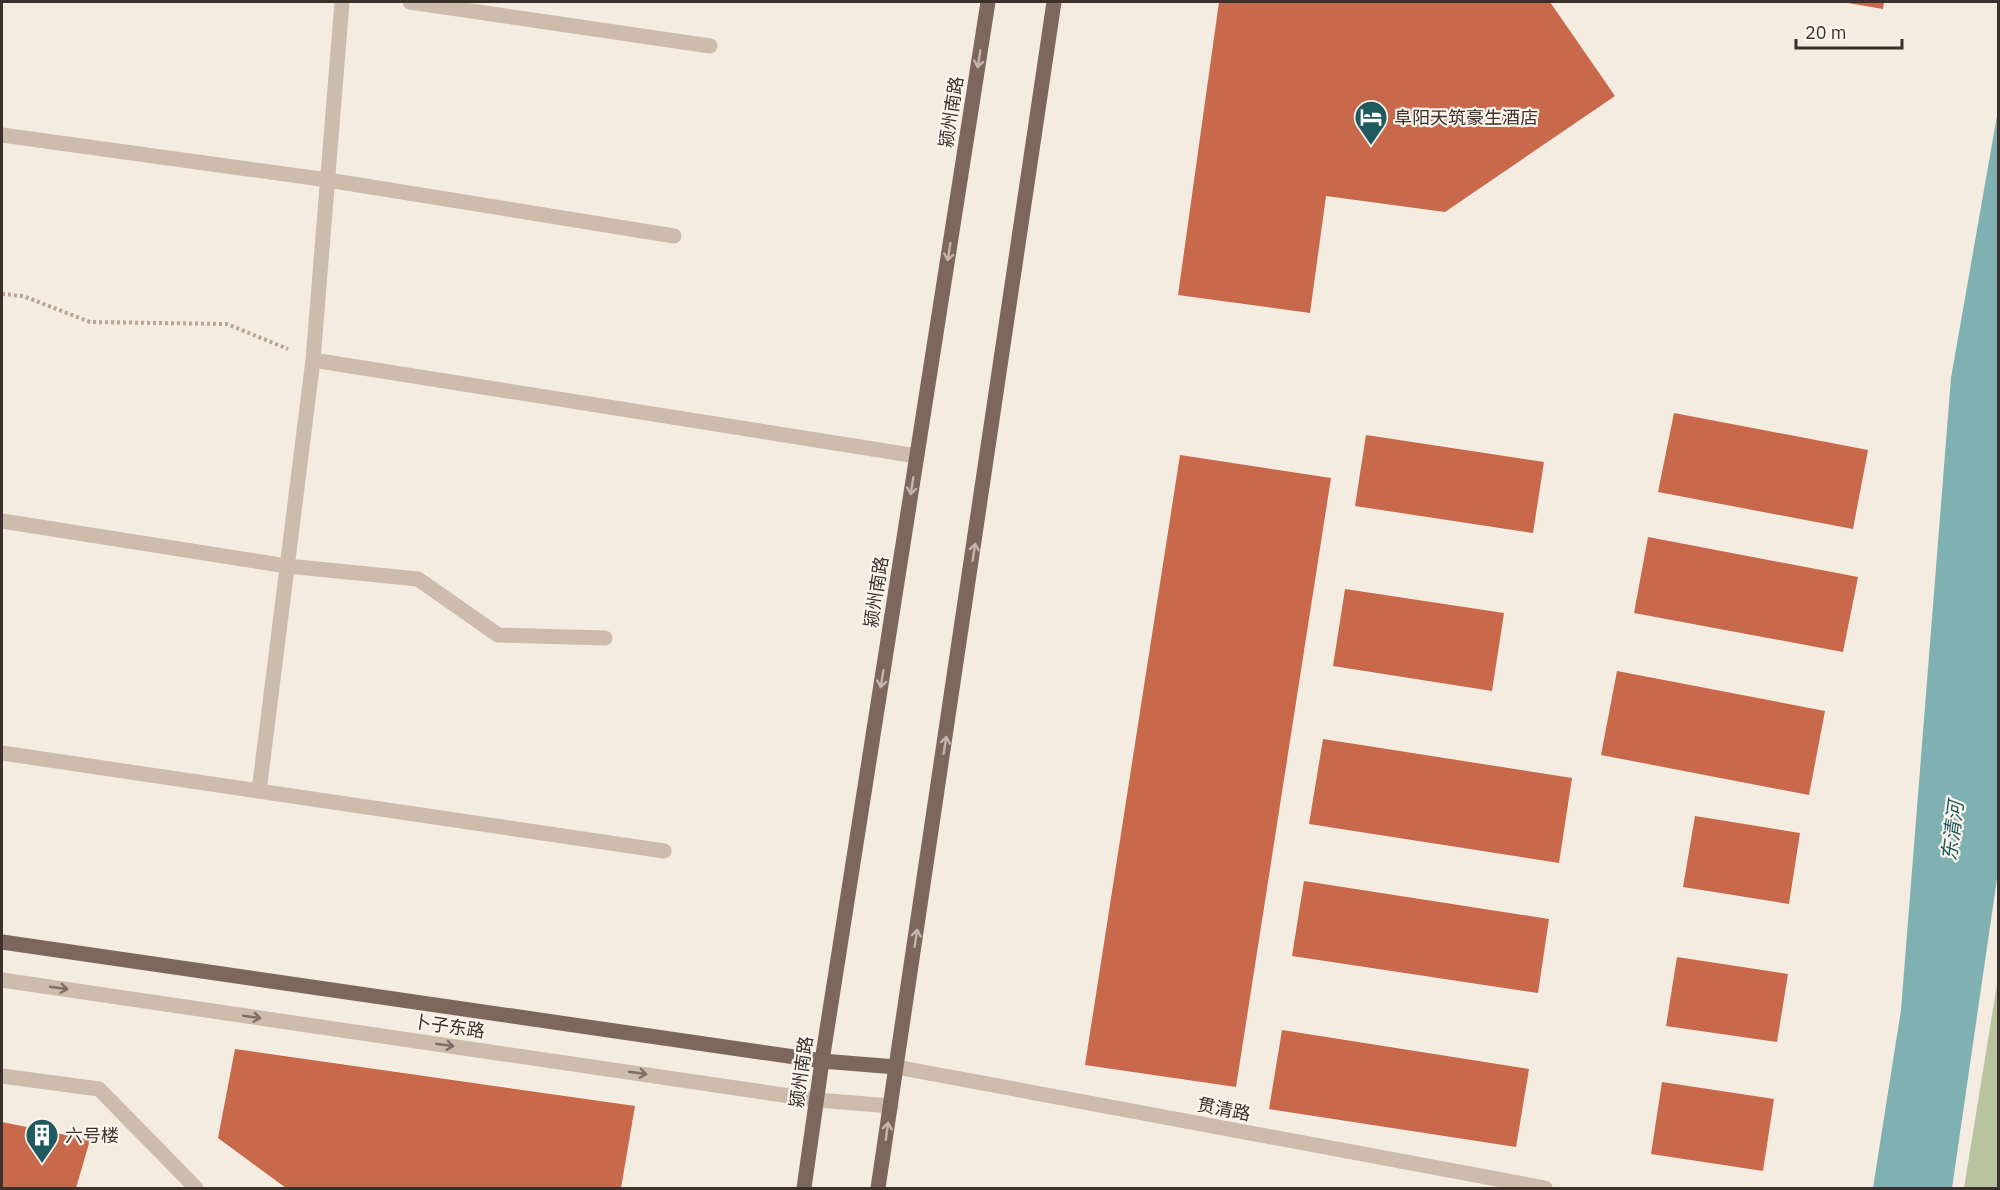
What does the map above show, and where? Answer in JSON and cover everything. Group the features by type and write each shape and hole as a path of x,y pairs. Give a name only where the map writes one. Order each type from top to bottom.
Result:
{"main road":[{"name":"颍州南路","path":"804,1188 988,2"},
{"path":"878,1188 1054,2"},
{"path":"2,942 822,1061 896,1067"}],"street":[{"path":"259,791 313,360 342,2"},
{"path":"410,2 710,46"},
{"path":"2,135 328,180 674,236"},
{"path":"313,360 917,456"},
{"path":"2,521 287,566 418,579 498,635 605,638"},
{"path":"2,753 664,851"},
{"name":"卜子东路","path":"2,980 817,1100 891,1106"},
{"name":"贯清路","path":"896,1067 1545,1188"},
{"path":"2,1076 99,1089 196,1188"}],"path":[{"path":"2,294 23,296 90,322 227,324 313,360"}],"green space":[{"path":"1998,978 1998,1188 1964,1188"}],"water":[{"name":"东清河","path":"1998,110 1998,872 1952,1188 1873,1188 1901,1010 1951,378"}],"building":[{"name":"阜阳天筑豪生酒店","path":"1219,2 1550,2 1615,96 1445,212 1326,196 1310,313 1178,295"},
{"path":"1842,2 1884,2 1883,9"},
{"path":"1674,413 1868,450 1853,529 1658,492"},
{"path":"1366,435 1544,462 1533,533 1355,506"},
{"path":"1180,455 1331,478 1236,1087 1085,1065"},
{"path":"1648,537 1858,577 1843,652 1634,613"},
{"path":"1345,589 1504,613 1492,691 1333,666"},
{"path":"1617,671 1825,711 1809,795 1601,755"},
{"path":"1323,739 1572,778 1559,863 1309,824"},
{"path":"1695,816 1800,833 1789,904 1683,887"},
{"path":"1304,881 1549,919 1538,993 1292,956"},
{"path":"1677,957 1788,974 1777,1042 1666,1026"},
{"path":"1282,1030 1529,1069 1516,1147 1269,1109"},
{"path":"235,1049 635,1106 621,1188 286,1188 218,1138"},
{"path":"1662,1082 1774,1099 1763,1171 1651,1154"},
{"name":"六号楼","path":"2,1122 90,1140 76,1188 2,1188"}],"place":[{"name":"阜阳天筑豪生酒店","path":"1371,146"},
{"name":"六号楼","path":"42,1164"}]}
